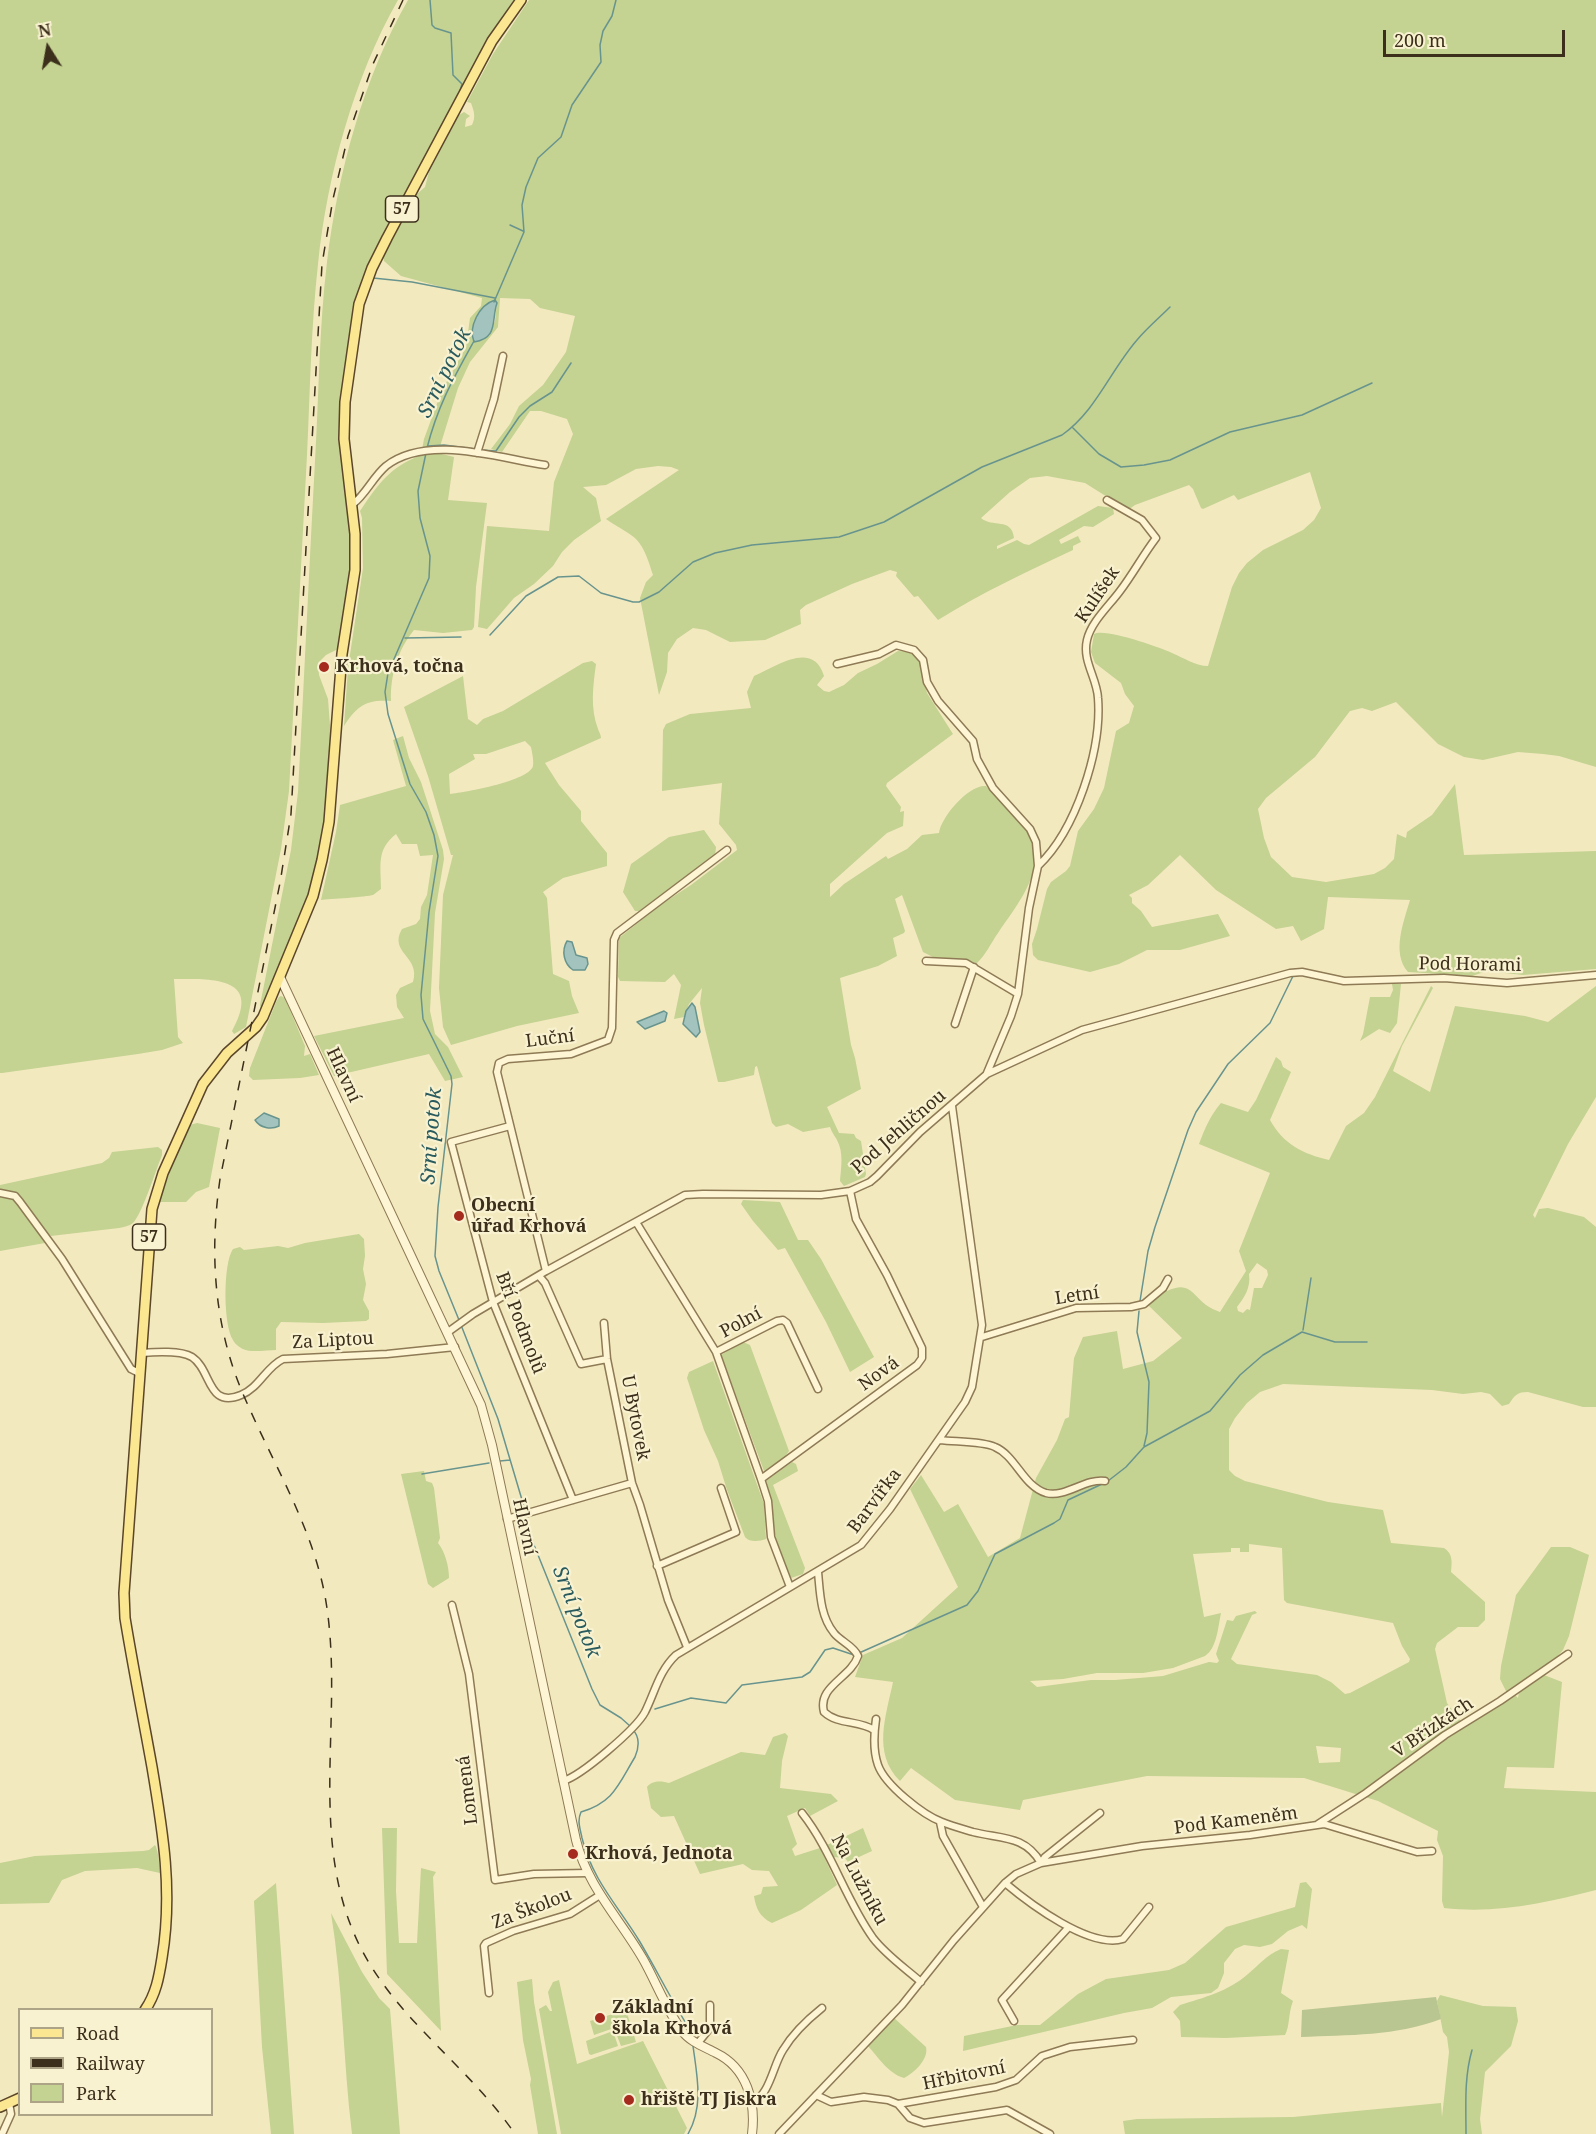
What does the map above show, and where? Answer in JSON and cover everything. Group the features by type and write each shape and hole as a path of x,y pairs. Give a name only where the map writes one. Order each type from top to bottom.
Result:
{"main road":[{"name":"57","path":"146,2008 156,1989 160,1972 168,1895 161,1823 124,1601 151,1218 160,1182 203,1084 232,1046 259,1024 313,896 322,860 329,822 340,669 355,570 356,534 344,439 345,402 359,304 372,268 387,238 492,41 520,0"},
{"path":"4,2105 18,2099"}],"street":[{"path":"477,453 494,399 503,356"},
{"path":"353,504 388,465 401,457 427,451 477,453 545,465"},
{"name":"Kulíšek","path":"1038,866 1052,854 1091,770 1098,698 1087,660 1086,641 1090,630 1122,589 1156,538 1142,520 1107,500"},
{"name":"Kulíšek","path":"837,664 879,654 896,645 914,650 923,660 927,682 938,701 973,741 977,759 993,788 1030,829 1036,842 1038,866 1029,908 1018,994 987,1074"},
{"name":"Luční","path":"546,1271 497,1071 499,1063 508,1059 571,1054 608,1040 612,1028 614,940 617,933 727,850"},
{"path":"926,961 966,963 1018,994"},
{"path":"955,1024 974,967"},
{"name":"Pod Jehličnou","path":"448,1332 546,1271 685,1195 821,1195 850,1191 870,1182 920,1132 987,1074 1082,1030 1290,973 1302,972 1344,981"},
{"name":"Pod Horami","path":"1344,981 1444,978 1507,983 1596,975"},
{"name":"Hlavní","path":"280,977 476,1392 483,1413 507,1519 578,1848 588,1874 637,1949 681,2030 696,2043 727,2058 736,2066 752,2103 754,2112 752,2134"},
{"name":"Barvířka","path":"563,1781 584,1770 633,1728 644,1714 668,1662 687,1647 861,1545 890,1509 965,1402 972,1387 982,1336 979,1297 952,1106"},
{"name":"Bří Podmolů","path":"510,1126 451,1142 493,1302 573,1500"},
{"name":"Nová","path":"761,1479 916,1365 922,1358 922,1348 887,1275 856,1219 850,1191"},
{"path":"0,1192 15,1196 20,1202 62,1259 131,1369 140,1373"},
{"name":"Polní","path":"636,1222 716,1352 783,1320 787,1323 818,1389"},
{"name":"U Bytovek","path":"539,1276 581,1364 607,1359"},
{"name":"Letní","path":"982,1336 1076,1308 1144,1305 1163,1288 1168,1279"},
{"name":"U Bytovek","path":"604,1323 607,1359 632,1483 668,1600 687,1647"},
{"name":"Za Liptou","path":"141,1353 182,1354 191,1357 201,1367 215,1393 226,1398 235,1398 247,1393 274,1365 283,1359 387,1354 455,1347"},
{"path":"716,1352 768,1501 771,1537 790,1587"},
{"path":"940,1440 995,1446 1004,1452 1036,1488 1048,1493 1066,1491 1098,1480 1105,1481"},
{"path":"507,1519 632,1483"},
{"path":"657,1566 736,1532 721,1488"},
{"path":"818,1572 823,1610 828,1624 858,1656 855,1663 825,1695 822,1705 824,1712 832,1718 865,1725 874,1730"},
{"name":"Lomená","path":"452,1605 469,1674 495,1880 534,1874 588,1874"},
{"name":"V Břízkách","path":"1314,1826 1366,1793 1445,1735 1500,1701 1568,1654"},
{"path":"876,1719 874,1730 878,1764 886,1779 909,1801 940,1822 974,1832 1017,1840 1031,1848 1041,1863"},
{"name":"Na Lužníku","path":"802,1813 813,1827 861,1920 874,1940 921,1982"},
{"name":"Pod Kameněm","path":"1041,1863 1045,1857 1100,1813"},
{"path":"940,1822 943,1836 983,1906"},
{"name":"Pod Kameněm","path":"779,2134 902,2005 983,1906 1005,1883 1016,1874 1041,1863 1143,1846 1262,1834 1314,1826 1333,1826 1417,1852 1432,1851"},
{"path":"1005,1883 1068,1928 1116,1941 1123,1939 1131,1932 1149,1907"},
{"name":"Za Školou","path":"489,1993 484,1946 486,1943 513,1931 570,1914 600,1895"},
{"path":"1014,2021 1002,2000 1068,1928"},
{"path":"696,2043 711,2026 710,2005"},
{"path":"752,2103 760,2098 781,2052 793,2035 822,2008"},
{"name":"Hřbitovní","path":"898,2104 996,2087 1016,2080 1042,2056 1070,2047 1132,2040"},
{"path":"816,2095 831,2102 876,2097 898,2104 910,2118 924,2122 1007,2110 1050,2134"},
{"path":"2,2134 11,2114 4,2105"}],"green space":[{"path":"0,0 398,0 368,61 356,94 336,162 322,231 312,335 289,791 281,849 246,1027 234,1034 232,1031 240,1013 241,1000 237,990 229,984 203,979 174,979 178,1037 183,1043 162,1050 138,1054 2,1073 0,1073"},
{"path":"408,0 514,0 488,39 382,236 367,266 354,303 340,401 339,439 350,534 350,570 338,649 326,655 318,663 319,675 328,699 331,739 324,821 308,894 261,1010 260,1005 291,850 298,792 321,337 327,262 338,194 365,94 392,30"},
{"path":"529,0 1596,0 1596,767 1559,756 1518,752 1483,760 1464,757 1438,744 1396,702 1372,711 1362,708 1350,711 1315,757 1266,798 1258,809 1271,857 1292,877 1326,882 1374,874 1385,868 1394,859 1397,834 1406,838 1407,832 1432,815 1455,784 1464,855 1596,851 1596,969 1523,975 1487,971 1472,976 1408,972 1400,956 1400,937 1410,900 1328,897 1324,929 1301,941 1293,926 1276,929 1216,890 1180,855 1148,885 1129,895 1132,903 1152,927 1218,914 1230,936 1180,950 1147,950 1119,964 1090,972 1038,960 1033,955 1032,944 1047,889 1051,882 1070,866 1078,831 1094,809 1104,788 1116,731 1129,723 1134,706 1125,694 1121,683 1095,663 1091,652 1094,634 1109,634 1132,639 1194,663 1208,666 1232,587 1239,573 1263,550 1303,530 1314,520 1321,508 1310,472 1238,500 1234,495 1203,509 1189,485 1135,505 1128,510 1085,483 1047,476 1030,478 1010,492 981,518 1010,527 1014,538 997,546 997,549 1017,540 1029,545 1098,506 1113,508 1114,514 1093,527 1084,526 1059,540 1061,544 1078,536 1081,542 1073,546 1073,550 987,592 938,620 918,596 914,597 896,576 897,572 890,570 806,605 800,610 801,624 765,640 730,642 706,630 693,628 677,639 668,653 667,672 659,695 640,598 646,582 653,575 636,539 606,519 679,470 658,466 636,469 606,485 583,487 596,498 601,521 574,540 553,566 534,584 514,598 487,629 478,627 487,526 549,531 554,482 573,434 567,419 541,411 530,411 502,452 491,449 510,424 519,406 543,385 566,352 575,316 540,308 530,299 500,298 498,327 470,362 458,388 438,453 454,457 448,500 487,503 476,587 474,627 472,630 443,633 414,630 408,637 396,663 391,701 375,701 363,705 353,713 344,726 348,668 363,568 360,511 386,477 401,465 421,455 424,439 442,390 466,347 470,318 481,306 482,298 401,276 384,261 383,257 417,194 425,187 429,172 459,115 464,112 470,116 466,119 465,127 472,125 474,111 471,103 467,102 493,54","holes":["497,303 495,321 489,336 474,342 472,333"]},
{"path":"898,651 912,652 919,659 927,693 953,734 887,783 886,786 901,807 900,812 904,811 903,826 887,833 830,884 830,897 844,884 886,856 888,859 907,849 922,835 939,833 950,811 964,796 979,787 986,786 1029,833 1035,851 1035,864 1027,888 1020,900 977,963 937,959 923,952 902,895 895,899 905,931 893,938 897,956 878,966 840,978 861,1089 827,1107 839,1133 854,1134 861,1141 866,1174 865,1177 844,1186 840,1181 841,1150 830,1127 803,1132 788,1124 776,1127 772,1123 757,1066 754,1075 718,1082 700,1003 702,988 689,1004 684,1017 674,1019 681,985 674,974 665,982 620,981 618,977 619,938 660,905 737,850 736,845 719,824 722,783 662,791 663,730 666,724 690,714 751,708 747,692 754,676 783,662 803,658 812,659 819,665 824,676 817,685 829,692"},
{"path":"592,661 596,664 593,705 595,721 601,738 545,763 559,785 581,811 581,821 607,853 607,866 563,878 543,892 547,898 553,974 569,981 579,1013 517,1026 451,1045 443,1027 439,988 443,895 453,855 451,855 428,776 404,707 463,676 468,719 477,725 483,719 503,711 583,663","holes":["525,741 531,747 533,766 521,776 496,785 450,794 449,774 475,759 473,754 486,754"]},
{"path":"403,736 443,850 444,859 435,913 430,1011 435,1034 448,1047 463,1077 445,1081 429,1054 334,1076 314,1036 404,1018 397,1007 396,995 400,988 413,982 414,973 413,966 401,949 399,937 402,929 416,924 420,919 421,907 427,895 433,855 420,856 417,844 402,844 396,834 382,852 381,889 369,896 321,900 340,805 406,786 393,740"},
{"path":"704,830 716,847 715,856 639,911 635,911 623,892 631,864 669,837"},
{"path":"1392,984 1401,984 1397,1023 1390,1033 1379,1029 1360,1041 1370,997 1390,997 1393,990"},
{"path":"1431,986 1433,988 1402,1046 1393,1071 1430,1092 1455,1006 1525,1016 1548,1022 1596,986 1596,1097 1568,1144 1533,1215 1535,1218 1539,1209 1548,1208 1584,1217 1596,1227 1596,1407 1583,1407 1528,1392 1519,1393 1509,1404 1502,1406 1490,1394 1481,1392 1463,1394 1432,1390 1283,1384 1260,1392 1235,1418 1229,1429 1229,1470 1245,1481 1328,1502 1383,1510 1391,1543 1447,1550 1451,1558 1451,1572 1485,1602 1485,1620 1478,1627 1458,1627 1437,1643 1435,1649 1447,1703 1465,1727 1515,1695 1518,1698 1519,1692 1544,1675 1562,1682 1554,1768 1507,1767 1504,1788 1596,1792 1596,1890 1521,1906 1483,1910 1444,1908 1442,1901 1443,1856 1437,1840 1438,1831 1378,1801 1304,1778 1147,1776 1023,1800 1020,1810 955,1800 911,1768 900,1781 891,1770 886,1758 883,1734 893,1682 855,1677 863,1655 902,1638 958,1587 910,1489 921,1475 944,1512 958,1504 988,1557 1020,1538 1036,1478 1057,1440 1065,1419 1069,1417 1074,1358 1083,1337 1117,1331 1123,1369 1153,1361 1182,1338 1148,1305 1166,1289 1167,1291 1180,1287 1189,1290 1206,1305 1220,1312 1246,1271 1239,1251 1270,1173 1199,1144 1208,1122 1221,1103 1248,1112 1276,1057 1281,1061 1283,1067 1291,1072 1270,1120 1281,1136 1295,1147 1329,1160 1346,1126 1364,1113 1375,1097","holes":["1257,1263 1267,1270 1268,1275 1262,1288 1254,1288 1250,1310 1247,1309 1243,1313 1238,1311 1237,1307 1248,1288 1249,1274","1249,1544 1282,1548 1284,1600 1287,1603 1393,1623 1410,1659 1409,1662 1345,1694 1331,1682 1317,1675 1237,1664 1231,1659 1252,1615 1257,1613 1255,1611 1236,1616 1233,1621 1227,1620 1216,1654 1219,1661 1217,1663 1209,1662 1163,1676 1091,1680 1037,1687 1030,1681 1063,1679 1097,1673 1143,1673 1173,1668 1205,1656 1215,1643 1221,1613 1204,1617 1193,1554 1231,1552 1231,1548 1240,1548 1240,1552 1249,1552","1316,1746 1341,1748 1340,1762 1319,1763"]},
{"path":"281,996 285,998 305,1046 304,1056 310,1054 319,1075 253,1080 249,1076 250,1068 276,1002"},
{"path":"197,1123 220,1128 209,1187 196,1192 186,1202 159,1202 190,1125"},
{"path":"158,1147 162,1150 162,1155 145,1201 137,1218 125,1227 51,1236 18,1196 0,1190 0,1185 102,1163 109,1158 112,1152"},
{"path":"0,1196 16,1201 45,1243 0,1251"},
{"path":"743,1200 780,1202 798,1240 808,1240 821,1259 874,1357 850,1372 826,1322 785,1248 778,1250 741,1204"},
{"path":"359,1234 364,1239 363,1269 366,1284 363,1300 369,1311 369,1319 323,1323 281,1322 276,1329 276,1350 246,1350 235,1343 227,1321 226,1308 227,1267 233,1249 278,1246 288,1248"},
{"path":"743,1342 750,1345 789,1451 784,1458 764,1471 721,1355"},
{"path":"713,1361 764,1504 766,1539 764,1540 752,1541 745,1537 718,1461 704,1430 687,1378 689,1372"},
{"path":"792,1462 796,1464 798,1471 773,1485 805,1568 803,1574 791,1578 777,1543 766,1481"},
{"path":"424,1471 426,1481 432,1483 434,1488 440,1538 438,1543 445,1555 449,1573 449,1578 433,1588 428,1584 401,1474"},
{"path":"1551,1547 1570,1547 1589,1555 1569,1636 1563,1650 1555,1659 1507,1693 1500,1679 1501,1666 1516,1595"},
{"path":"785,1733 788,1736 782,1761 780,1788 831,1794 838,1801 810,1816 805,1808 787,1816 797,1844 792,1849 795,1856 820,1848 837,1885 801,1910 772,1923 759,1912 754,1896 761,1894 763,1887 778,1886 769,1871 752,1870 743,1864 700,1874 674,1816 661,1817 651,1808 647,1787 654,1782 669,1783 741,1752 765,1755 773,1737"},
{"path":"382,1828 397,1828 396,1891 399,1943 417,1943 421,1868 436,1872 433,1877 441,2031 387,1974"},
{"path":"863,1828 872,1851 848,1862 845,1858 834,1857 827,1845"},
{"path":"155,1845 160,1873 137,1868 85,1871 62,1880 49,1903 0,1904 0,1863 35,1856 143,1851"},
{"path":"1306,1882 1312,1889 1307,1929 1302,1925 1288,1931 1272,1944 1260,1947 1244,1945 1235,1949 1224,1963 1224,1973 1218,1988 1211,1993 1171,1997 1152,2008 963,2051 964,2036 1017,2025 1040,2025 1078,1994 1106,1979 1169,1970 1185,1963 1226,1927 1295,1907 1300,1883"},
{"path":"276,1883 294,2134 271,2134 262,2047 254,1901"},
{"path":"331,1913 362,1972 379,1998 390,2009 400,2134 352,2134"},
{"path":"1281,1949 1289,1950 1281,1993 1293,2001 1285,2035 1226,2038 1181,2037 1180,2021 1173,2012 1180,2005 1233,1985 1267,1957"},
{"path":"532,1979 557,2134 538,2134 530,2085 517,1982"},
{"path":"559,1980 577,2064 643,2041 687,2128 684,2134 561,2134 539,2009 546,2005 552,2011 548,1992 553,1982"},
{"path":"1440,1995 1483,2006 1516,2007 1518,2021 1511,2046 1485,2072 1480,2119 1482,2134 1125,2134 1123,2121 1137,2119 1293,2117 1441,2103 1442,2117 1449,2052 1437,2001"},
{"path":"1436,1997 1441,2019 1424,2025 1372,2034 1301,2037 1302,2010"},
{"path":"626,2010 636,2042 621,2046 614,2028 594,2035 590,2021"},
{"path":"893,2017 926,2047 923,2061 904,2078 889,2069 868,2046"},
{"path":"613,2031 618,2046 589,2054 586,2041"}],"water":[{"path":"495,300 497,303 491,332 482,340 474,342 472,330 476,317 484,307"},
{"path":"567,941 572,942 576,955 587,958 588,964 585,970 573,970 567,964 564,953"},
{"path":"692,1003 695,1007 700,1032 696,1037 683,1024 686,1011"},
{"path":"664,1011 667,1013 665,1021 645,1029 637,1022"},
{"path":"264,1113 279,1119 279,1126 266,1128 257,1123 255,1120"}],"waterway":[{"path":"430,0 432,25 451,33 453,75 462,84 460,91"},
{"name":"Srní potok","path":"494,302 524,232 522,205 526,187 538,158 561,137 572,105 601,62 600,45 603,31 612,16 616,0"},
{"path":"510,225 523,231"},
{"path":"373,278 412,282 495,298"},
{"path":"490,635 526,596 558,577 579,576 601,593 639,602 659,592 693,562 715,553 752,545 839,537 884,522 982,467 1062,435 1094,403 1137,340 1170,307"},
{"name":"Srní potok","path":"427,448 441,405 474,341"},
{"path":"481,450 496,451 519,417 530,406 552,392 571,363"},
{"path":"1073,428 1099,454 1121,467 1144,465 1170,460 1230,432 1302,415 1372,383"},
{"path":"428,446 444,445 475,449"},
{"name":"Srní potok","path":"426,453 418,491 420,518 430,556 429,578 388,673 385,692 388,714 410,784 426,812 438,856 429,912 421,995 423,1019 451,1076 452,1084 438,1207 435,1256 459,1320"},
{"path":"405,638 461,637"},
{"path":"1140,1301 1148,1251 1155,1227 1196,1112 1228,1064 1270,1023 1293,976"},
{"path":"1303,1330 1311,1278"},
{"path":"1139,1311 1137,1332 1149,1382 1147,1433 1144,1446"},
{"name":"Srní potok","path":"461,1325 498,1419 525,1510"},
{"path":"1108,1481 1126,1467 1144,1447 1210,1411 1240,1375 1263,1355 1302,1332 1335,1342 1367,1342"},
{"path":"500,1461 510,1460"},
{"path":"422,1474 489,1463"},
{"path":"859,1653 967,1605 978,1591 995,1554 1054,1523 1060,1519 1068,1500 1102,1484"},
{"name":"Srní potok","path":"526,1515 534,1545 592,1689 600,1705 630,1726"},
{"path":"655,1709 691,1698 726,1703 742,1685 802,1677 810,1672 825,1650 833,1648 854,1655"},
{"name":"Srní potok","path":"633,1730 638,1743 635,1757 608,1798 581,1812 580,1828 592,1867 640,1942 691,2035"},
{"name":"Srní potok","path":"688,2134 698,2102 693,2046"},
{"path":"1466,2134 1467,2081 1472,2050"}],"railway":[{"path":"403,0 373,64 348,136 333,199 322,264 291,814 280,883 220,1179 215,1265 221,1321 236,1376 302,1521 325,1596 332,1680 330,1808 333,1850 340,1891 353,1931 368,1961 386,1988 406,2013 474,2084 515,2134"}],"place":[{"name":"Krhová, točna","path":"324,667"},
{"name":"Obecní úřad Krhová","path":"459,1216"},
{"name":"Krhová, Jednota","path":"573,1854"},
{"name":"Základní škola Krhová","path":"600,2018"},
{"name":"hřiště TJ Jiskra","path":"629,2100"}]}
